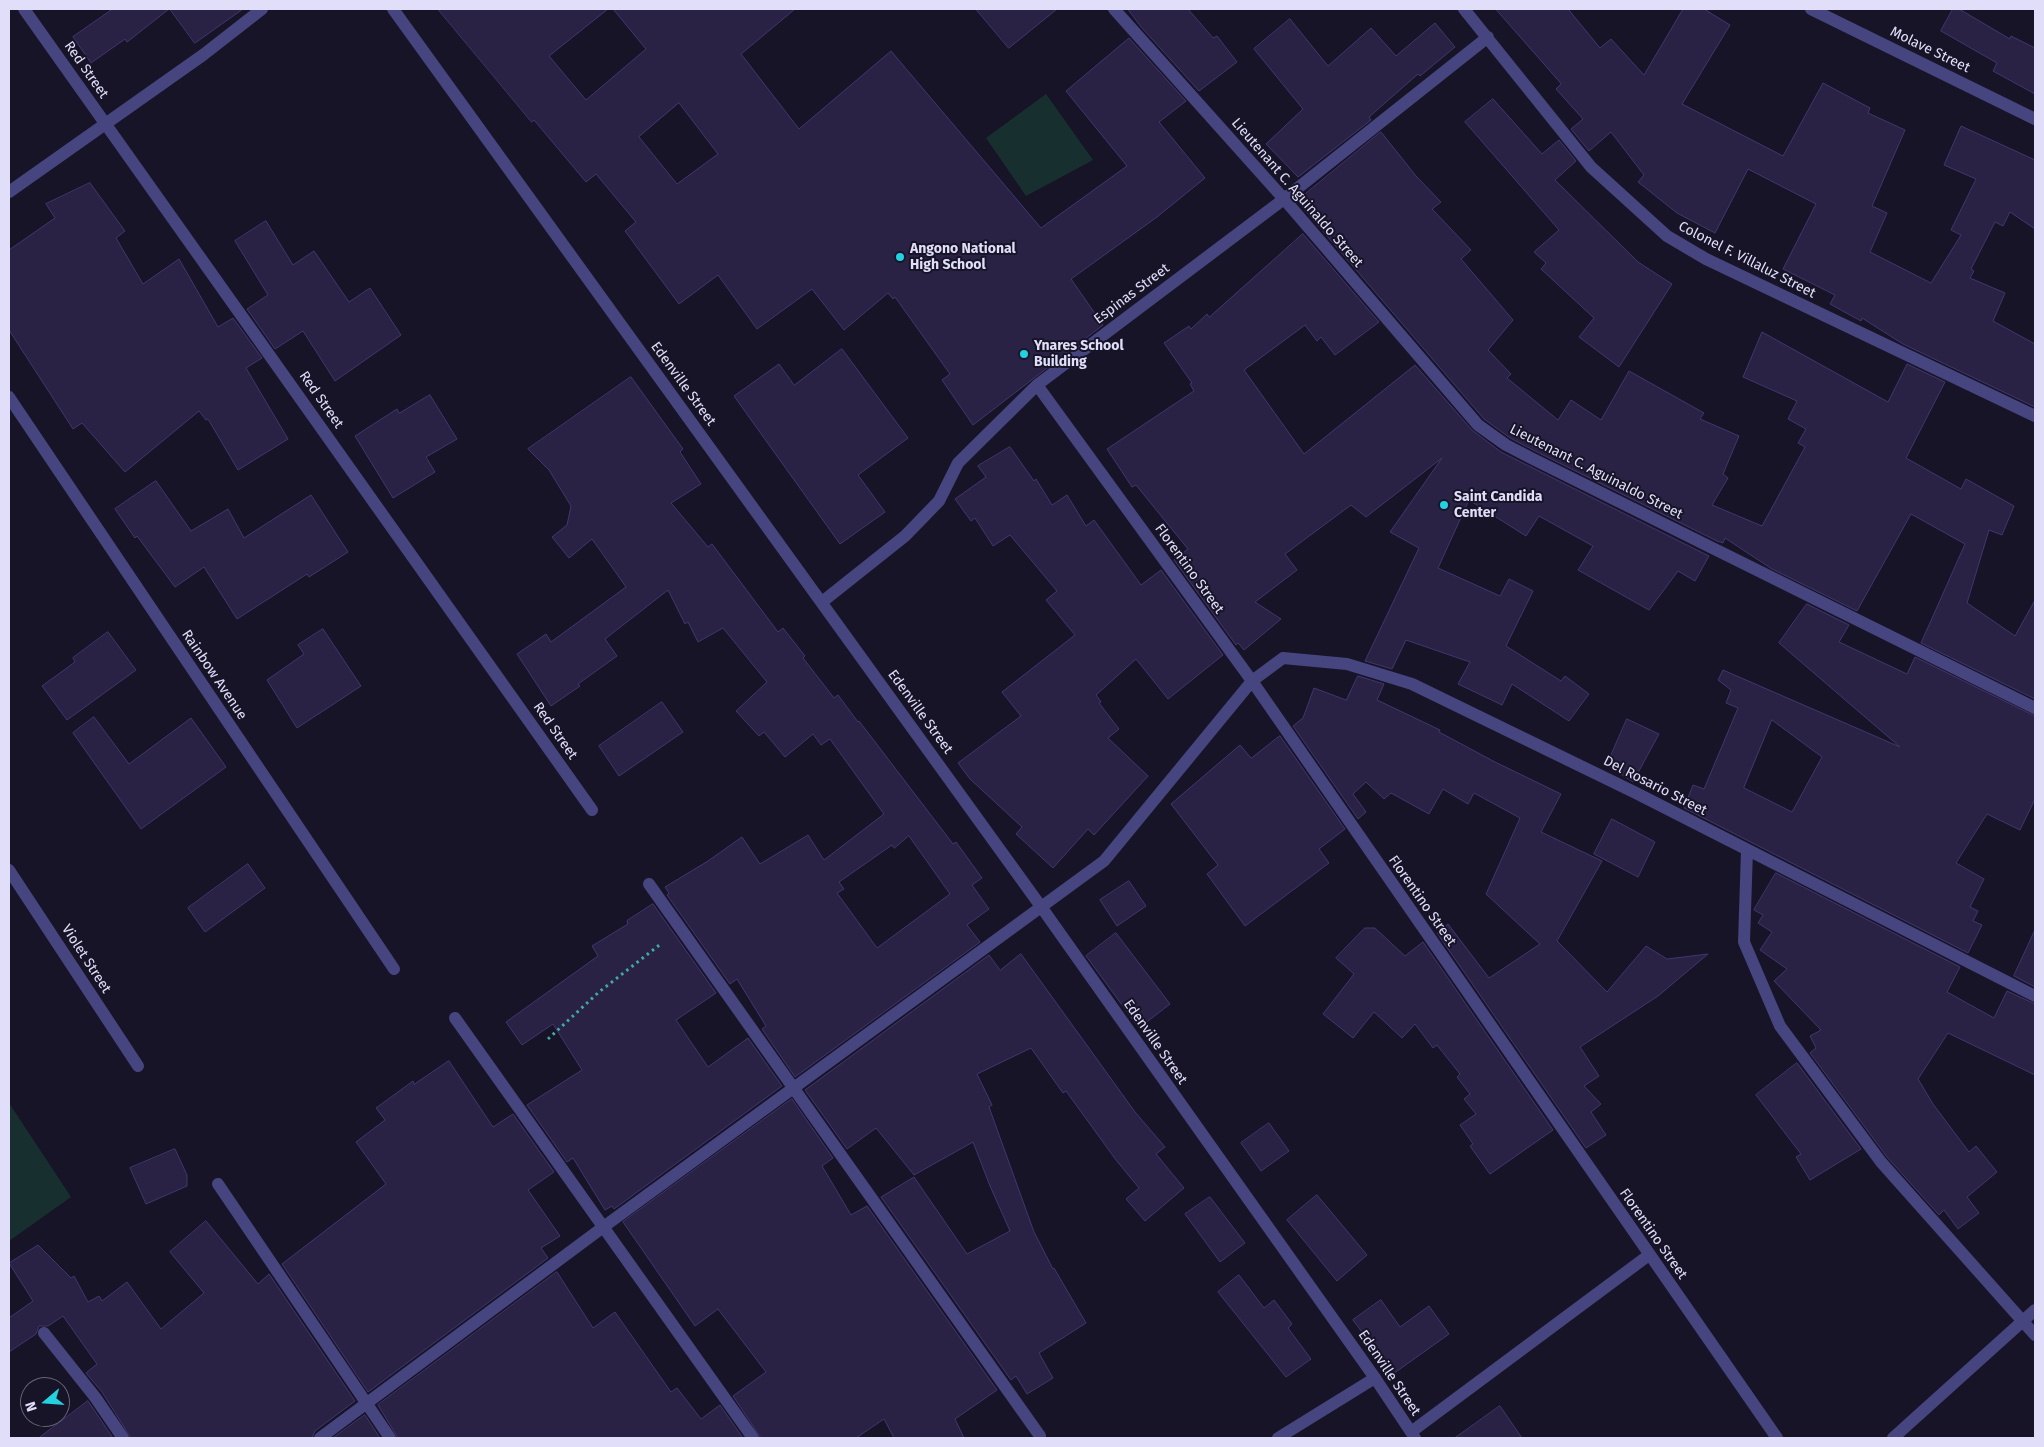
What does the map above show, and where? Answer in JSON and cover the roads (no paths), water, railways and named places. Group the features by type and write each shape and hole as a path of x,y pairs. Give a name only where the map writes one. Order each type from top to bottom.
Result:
{"street":[{"name":"Red Street","path":"24,9 592,810"},
{"path":"9,192 203,55 262,9"},
{"name":"Edenville Street","path":"393,9 1042,908 1375,1378 1413,1435"},
{"name":"Lieutenant C. Aguinaldo Street","path":"1114,9 1284,199 1478,425 1506,444 2035,708"},
{"name":"Colonel F. Villaluz Street","path":"1464,9 1591,167 1667,236 1706,259 2035,416"},
{"name":"Molave Street","path":"1811,9 2035,119"},
{"name":"Espinas Street","path":"822,602 905,536 939,501 958,463 1037,385 1284,199 1488,37"},
{"name":"Florentino Street","path":"1037,385 1252,681 1777,1438"},
{"name":"Rainbow Avenue","path":"9,397 394,969"},
{"name":"Del Rosario Street","path":"320,1438 602,1228 1104,861 1252,681 1283,658 1347,664 1412,684 1747,850 2035,996"},
{"path":"1747,850 1744,942 1780,1026 1881,1162 2035,1335"},
{"name":"Violet Street","path":"9,870 138,1066"},
{"path":"649,884 1040,1436"},
{"path":"455,1018 602,1228 753,1438"},
{"path":"218,1184 390,1438"},
{"path":"1413,1435 1649,1255"},
{"path":"1893,1438 2035,1310"},
{"path":"44,1333 95,1397 123,1438"},
{"path":"1278,1438 1375,1378"}],"place":[{"name":"Angono National High School","path":"900,257"},
{"name":"Ynares School Building","path":"1024,354"},
{"name":"Saint Candida Center","path":"1444,505"}]}
